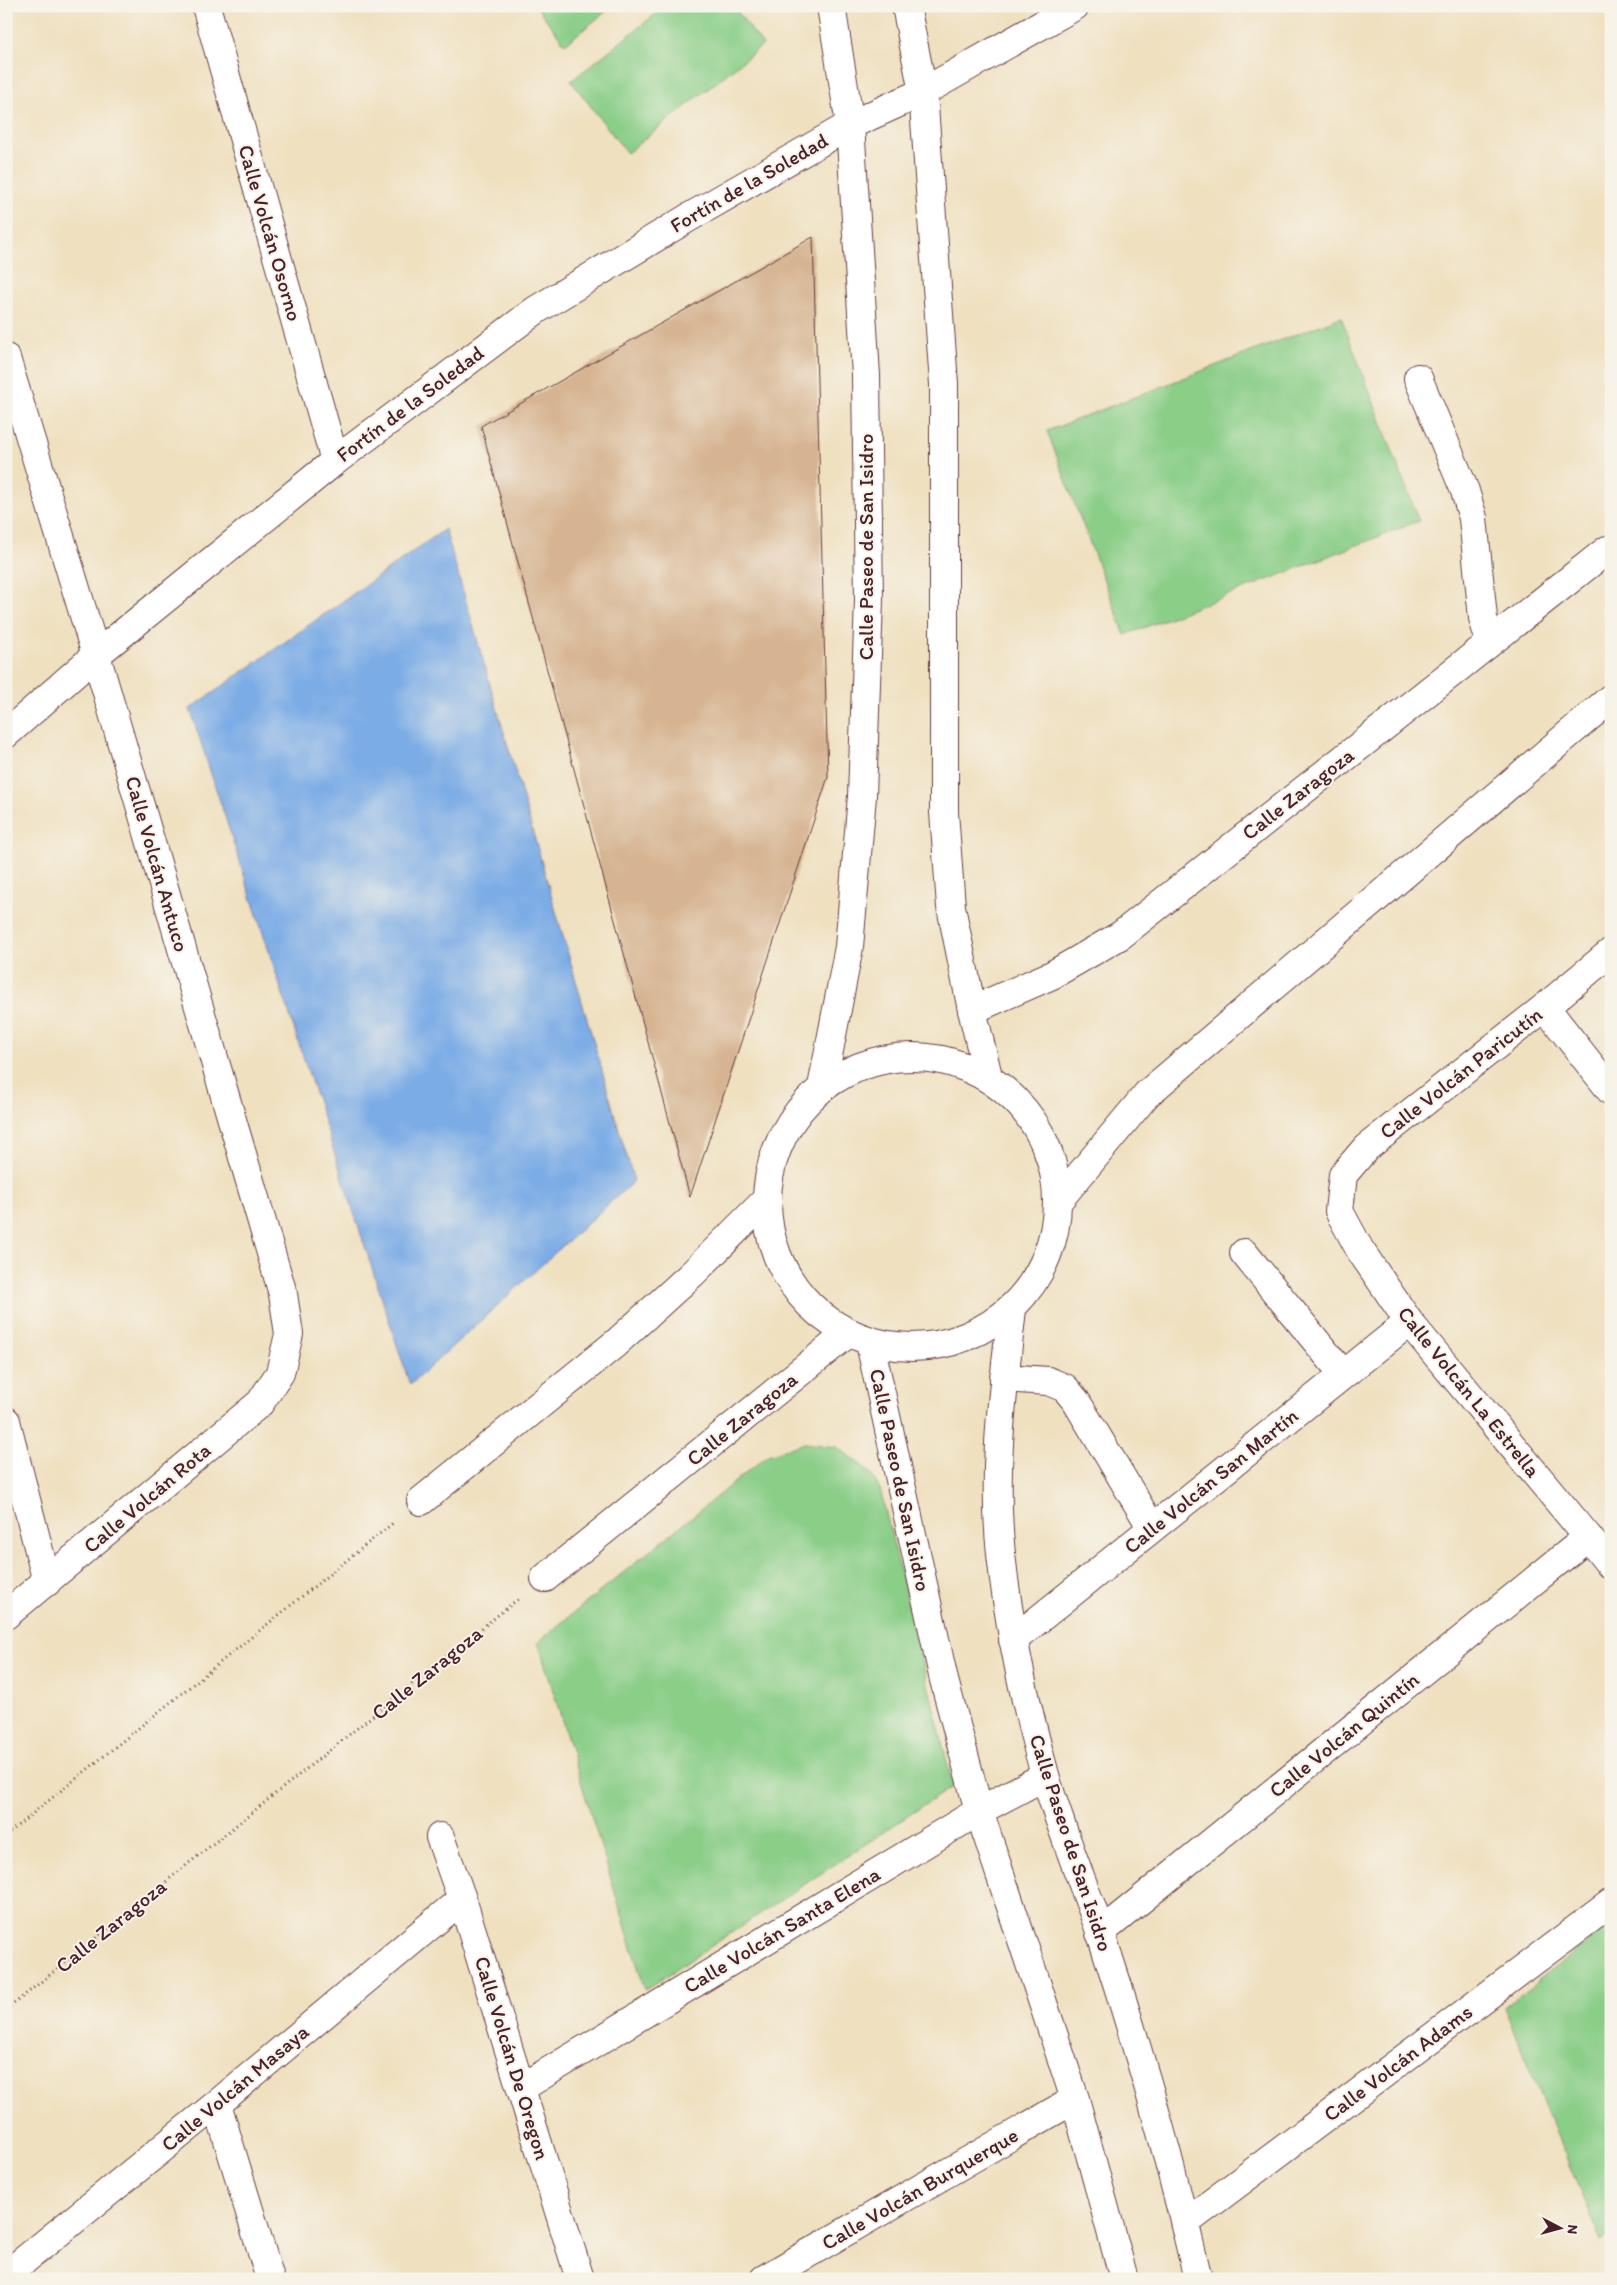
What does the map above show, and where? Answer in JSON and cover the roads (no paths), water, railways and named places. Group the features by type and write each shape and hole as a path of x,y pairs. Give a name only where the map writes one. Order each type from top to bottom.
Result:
{"street":[{"name":"Calle Volcán Osorno","path":"206,6 335,460"},
{"name":"Calle Paseo de San Isidro","path":"822,1087 849,947 862,796 869,600 866,375 850,126 831,6"},
{"path":"906,6 923,92 944,384 944,812 951,907 972,1010 988,1076"},
{"name":"Fortín de la Soledad","path":"6,734 96,655 335,460 536,310 688,218 850,126 923,92 1074,6"},
{"name":"Calle Volcán Antuco","path":"6,358 96,655 283,1294 289,1334 280,1373"},
{"path":"1418,378 1465,491 1473,518 1481,601 1490,642"},
{"name":"Calle Zaragoza","path":"972,1010 1052,975 1121,935 1607,550"},
{"path":"1058,1201 1147,1094 1611,698"},
{"name":"Calle Volcán Paricutín","path":"1339,1210 1343,1175 1366,1148 1545,1007 1611,952"},
{"path":"1545,1007 1611,1091"},
{"path":"903,1055 947,1060 988,1076 1025,1109 1050,1152 1058,1201 1046,1260 1012,1309 970,1338 921,1349 858,1339 803,1301 775,1254 766,1201 780,1137 822,1087 860,1065 903,1055"},
{"path":"421,1501 616,1343 692,1274 766,1201"},
{"name":"Calle Volcán La Estrella","path":"1339,1210 1360,1250 1409,1322 1611,1566"},
{"path":"1244,1253 1343,1374"},
{"name":"Calle Paseo de San Isidro","path":"1012,1309 1000,1410 999,1477 1001,1552 1013,1640 1045,1776 1100,1933 1142,2070 1185,2223 1198,2279"},
{"name":"Calle Volcán San Martín","path":"1013,1640 1409,1322"},
{"name":"Calle Paseo de San Isidro","path":"858,1339 979,1811 1075,2099 1124,2279"},
{"name":"Calle Zaragoza","path":"545,1578 858,1339"},
{"name":"Calle Volcán Rota","path":"6,1615 260,1403 280,1373"},
{"path":"1004,1378 1048,1381 1066,1388 1076,1401 1152,1528"},
{"path":"6,1422 47,1582"},
{"name":"Calle Volcán Quintín","path":"1100,1933 1588,1537"},
{"name":"Calle Volcán Santa Elena","path":"521,2088 979,1811 1045,1776"},
{"name":"Calle Volcán De Oregon","path":"440,1837 462,1899 580,2279"},
{"name":"Calle Volcán Masaya","path":"6,2275 217,2104 462,1899"},
{"name":"Calle Volcán Adams","path":"1185,2223 1611,1903"},
{"name":"Calle Volcán Burquerque","path":"764,2279 1075,2099"},
{"path":"217,2104 270,2279"}],"water":[{"path":"445,529 634,1181 410,1385 190,709"}]}
